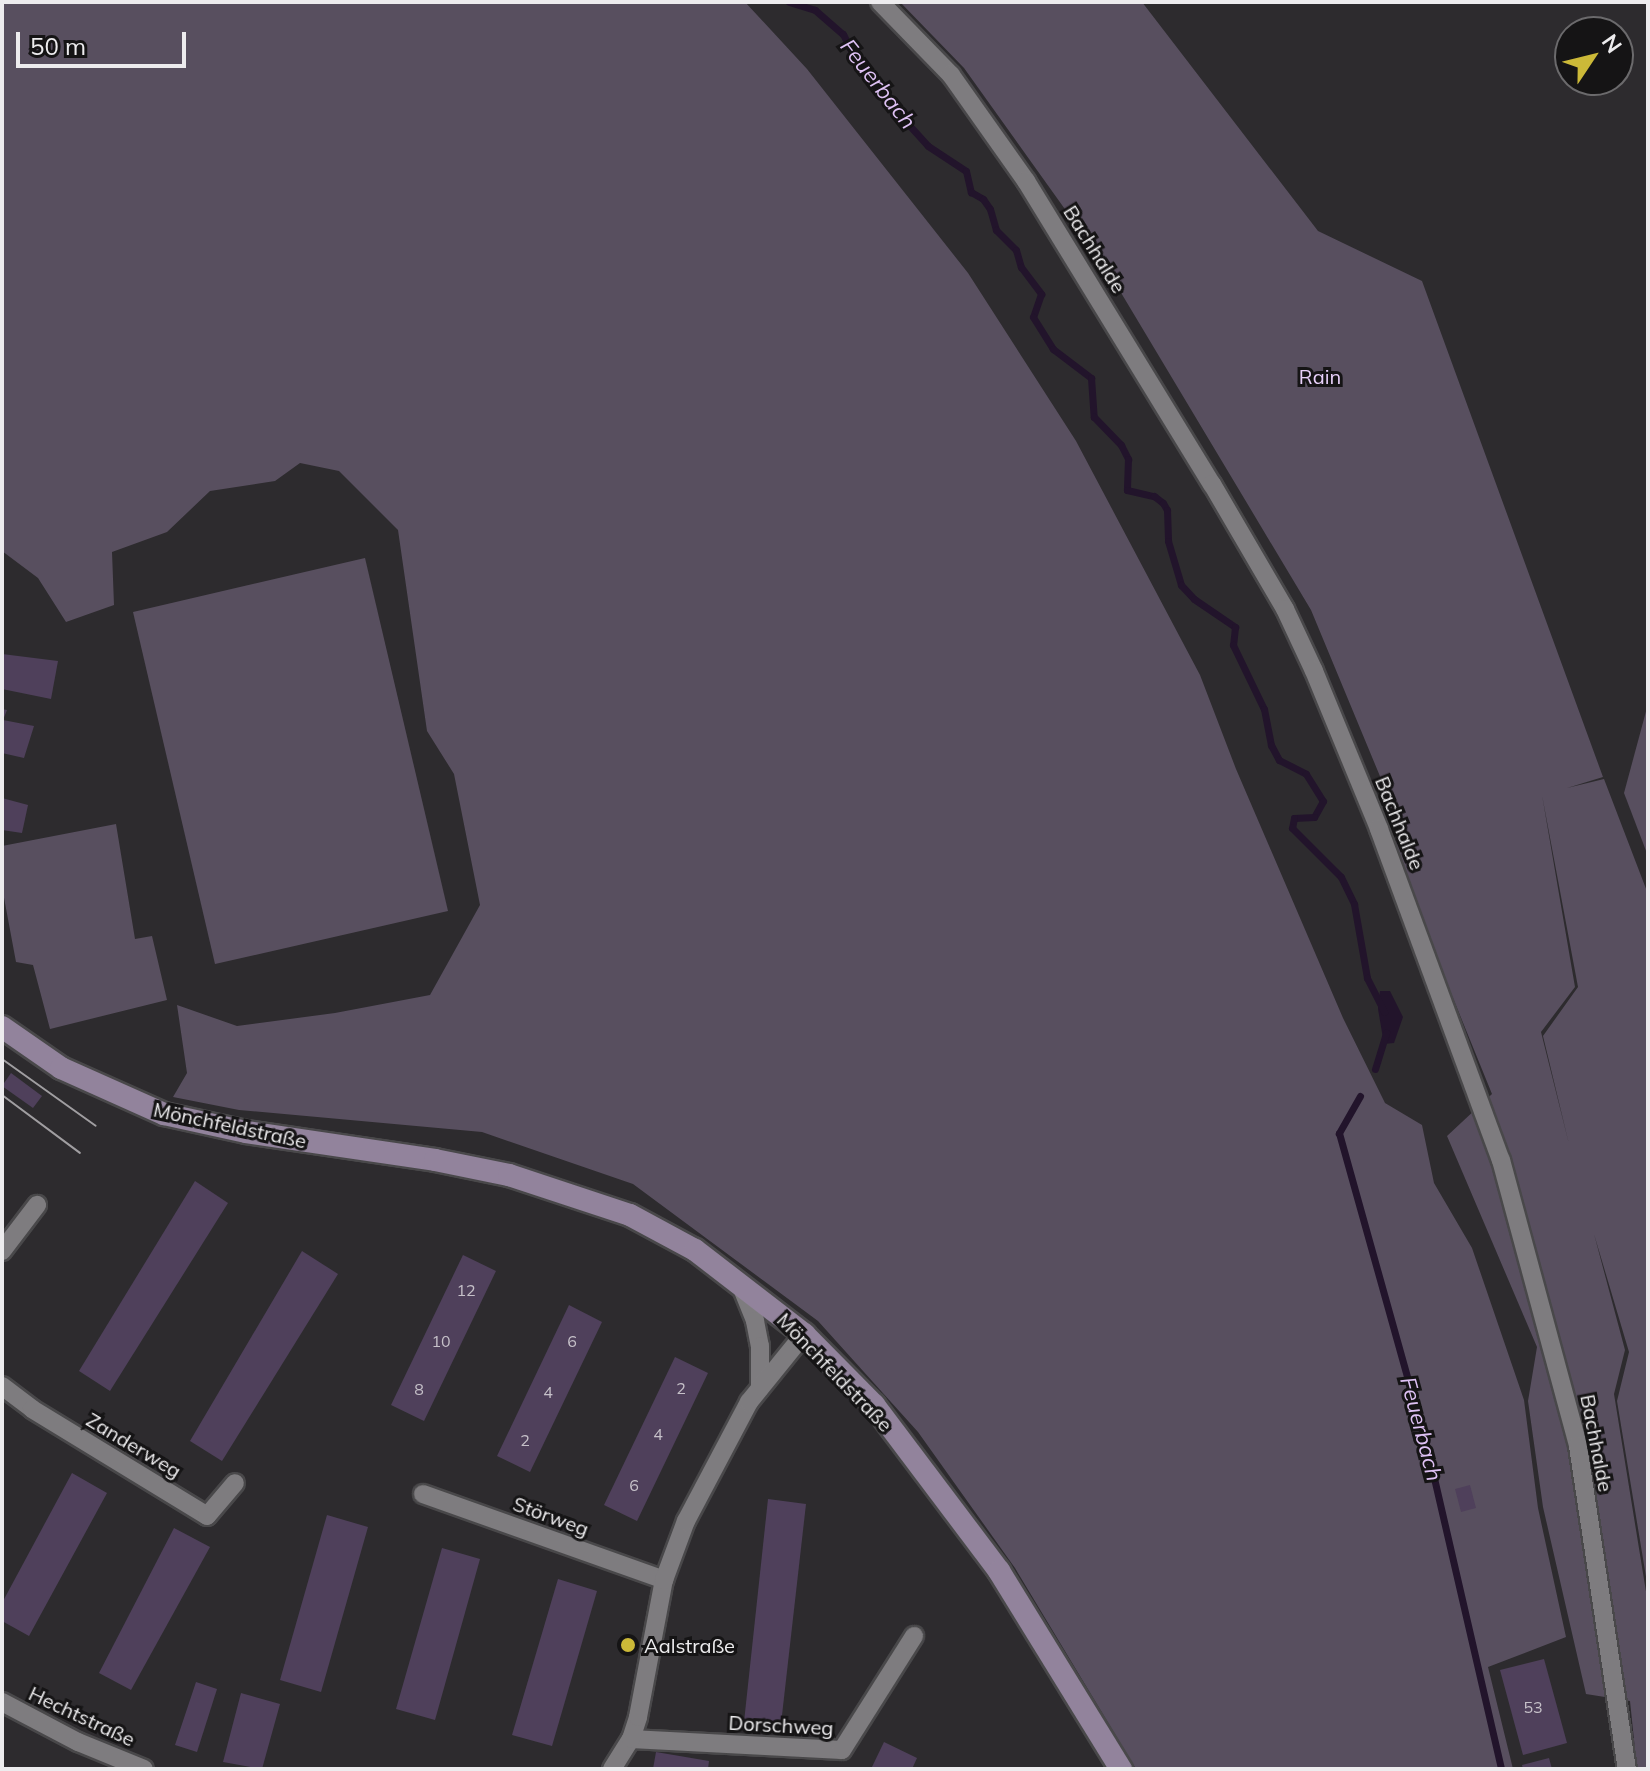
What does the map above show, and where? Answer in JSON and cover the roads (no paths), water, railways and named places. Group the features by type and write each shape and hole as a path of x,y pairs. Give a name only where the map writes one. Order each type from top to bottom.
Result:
{"main road":[{"name":"Mönchfeldstraße","path":"2,1027 61,1068 164,1114 246,1132 435,1160 509,1175 572,1193 630,1215 695,1250 804,1334 874,1405 999,1571 1121,1769"}],"street":[{"name":"Bachhalde","path":"880,2 951,75 1026,181 1212,484 1285,609 1314,671 1379,829 1501,1160 1578,1446 1627,1769"},
{"path":"2,1251 37,1205"},
{"path":"740,1282 755,1321 760,1346 760,1388"},
{"path":"612,1769 631,1739 664,1580 686,1521 749,1402 804,1334"},
{"name":"Zanderweg","path":"2,1386 32,1409 207,1516 235,1483"},
{"name":"Störweg","path":"423,1494 664,1580"},
{"name":"Dorschweg","path":"631,1739 842,1750 914,1636"},
{"name":"Hechtstraße","path":"2,1702 78,1742 144,1769"}],"waterway":[{"name":"Feuerbach","path":"789,2 815,10 843,34 858,65 889,103 928,146 966,171 971,192 983,199 990,209 996,230 1016,250 1021,267 1041,294 1033,317 1053,349 1091,378 1094,417 1121,445 1128,459 1127,490 1154,496 1163,503 1167,510 1168,541 1181,585 1194,599 1235,627 1233,645 1264,709 1271,745 1279,760 1306,774 1323,801 1314,817 1294,818 1292,828 1341,877 1354,904 1367,978 1384,1012"},
{"name":"Feuerbach","path":"1375,1069 1386,1033"},
{"name":"Feuerbach","path":"1360,1096 1339,1133 1428,1452 1501,1769"}],"tram line":[{"path":"2,1059 96,1126"},
{"path":"2,1095 80,1153"}],"place":[{"name":"Aalstraße","path":"628,1645"}],"park label":[{"name":"Rain","path":"1320,376"}]}
